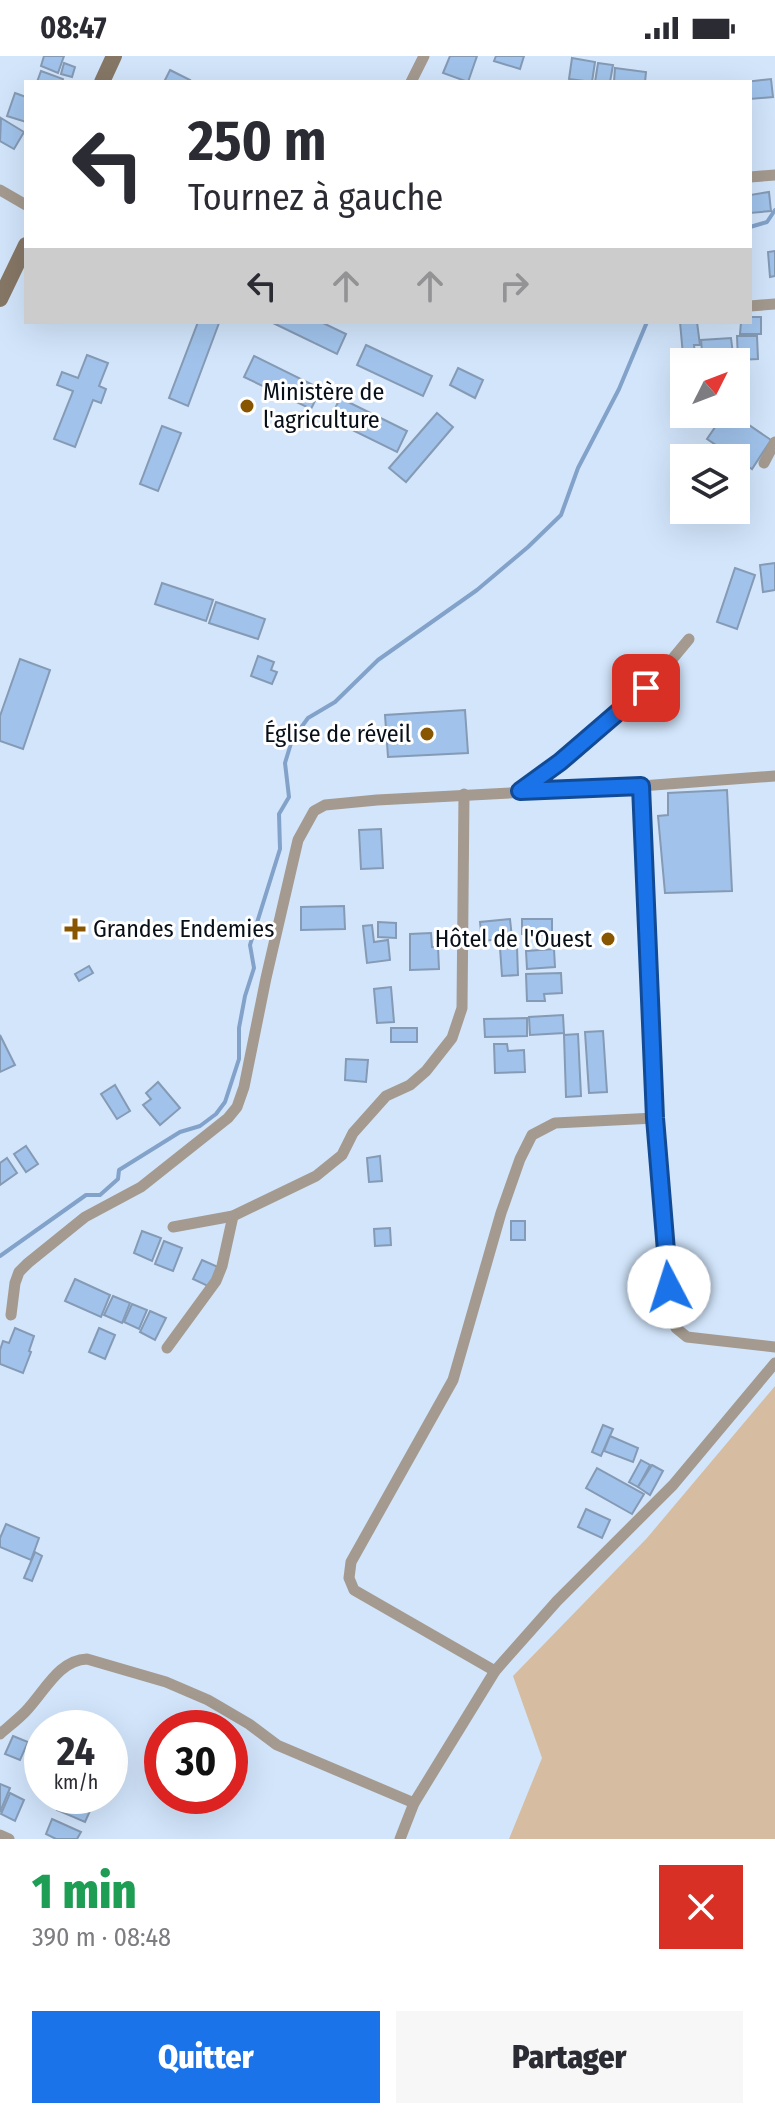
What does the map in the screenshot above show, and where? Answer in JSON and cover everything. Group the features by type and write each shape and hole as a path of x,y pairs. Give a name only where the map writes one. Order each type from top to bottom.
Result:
{"main road":[{"path":"103,80 114,56"},
{"path":"0,299 24,249"}],"street":[{"path":"412,80 424,56"},
{"path":"752,177 775,175"},
{"path":"0,190 24,204"},
{"path":"752,306 775,304"},
{"path":"764,463 775,442"},
{"path":"520,791 626,706 669,664 689,639"},
{"path":"11,1315 15,1283 19,1272 28,1263 85,1217 141,1187 221,1124 237,1107 244,1087 295,851 314,811 325,805 464,794 775,776"},
{"path":"641,786 655,1118 672,1315 676,1328 687,1337 775,1347"},
{"path":"173,1227 233,1216 316,1176 342,1155 353,1133 374,1108 386,1096 410,1085 426,1071 452,1038 462,1008 464,794"},
{"path":"495,1671 354,1590 349,1578 351,1562 453,1380 501,1213 532,1135 555,1123 655,1118"},
{"path":"167,1348 216,1281 233,1216"},
{"path":"400,1839 414,1803 495,1671 557,1601 673,1485 775,1363"},
{"path":"0,1734 25,1712 62,1668 76,1659 87,1659 166,1682 208,1700 277,1745 414,1803"},
{"path":"0,1835 9,1839"}],"shaded area":[{"path":"775,1386 775,1839 509,1839 542,1758 513,1676 647,1538"}],"building":[{"path":"44,56 64,56 58,73 41,66"},
{"path":"450,56 477,56 469,80 443,73"},
{"path":"496,56 524,56 520,69 494,61"},
{"path":"572,58 595,62 592,80 569,79"},
{"path":"64,63 75,67 72,77 61,74"},
{"path":"598,63 613,65 610,80 595,80"},
{"path":"615,68 646,72 645,80 614,80"},
{"path":"170,70 190,80 165,80"},
{"path":"41,71 63,79 63,80 38,80"},
{"path":"771,79 773,97 752,99 752,81"},
{"path":"15,93 24,96 24,121 7,116"},
{"path":"1,118 24,132 14,149 0,141"},
{"path":"769,192 771,211 752,213 752,195"},
{"path":"775,251 775,276 770,277 768,252"},
{"path":"752,317 761,317 761,334 740,334 741,324 752,324"},
{"path":"197,324 219,324 188,406 169,398"},
{"path":"275,324 325,324 346,334 337,354"},
{"path":"680,324 697,324 700,345 694,345 694,348 682,348"},
{"path":"737,336 757,336 758,359 750,359 750,348 738,348"},
{"path":"731,338 732,348 702,348 701,340"},
{"path":"366,345 432,376 423,396 357,365"},
{"path":"87,355 108,363 99,386 106,389 101,403 93,400 75,447 54,439 73,391 57,385 62,372 78,378"},
{"path":"254,356 321,389 311,409 244,377"},
{"path":"458,368 483,380 475,398 450,385"},
{"path":"340,398 407,431 397,452 330,419"},
{"path":"437,413 453,427 406,482 389,468"},
{"path":"162,426 181,433 158,491 140,484"},
{"path":"750,426 771,440 752,469 750,444 714,444 707,439 714,428"},
{"path":"775,563 775,590 763,592 760,565"},
{"path":"735,568 755,575 737,629 717,622"},
{"path":"162,583 213,600 206,621 155,604"},
{"path":"216,602 265,619 258,639 209,623"},
{"path":"258,656 274,662 271,670 277,672 272,684 251,676"},
{"path":"20,659 50,670 23,749 0,741 0,716"},
{"name":"Église de réveil","path":"465,710 468,753 388,757 385,715"},
{"path":"727,790 732,891 665,893 658,816 668,815 668,793"},
{"path":"381,829 383,868 361,869 359,830"},
{"path":"344,906 345,929 301,930 301,907"},
{"path":"510,919 512,938 482,941 480,922"},
{"path":"522,919 552,919 552,935 522,934"},
{"path":"378,922 396,923 396,938 378,937"},
{"path":"372,925 374,942 388,940 390,960 367,963 363,926"},
{"path":"431,933 432,947 438,947 439,969 410,970 410,934"},
{"path":"517,947 518,975 502,976 500,948"},
{"path":"554,949 555,967 527,969 526,951"},
{"path":"89,966 93,973 79,981 75,974"},
{"path":"561,973 562,993 544,994 545,1001 527,1001 526,974"},
{"path":"391,987 394,1022 377,1023 374,989"},
{"path":"563,1015 564,1033 530,1035 529,1017"},
{"path":"527,1018 527,1036 485,1037 484,1019"},
{"path":"391,1028 417,1028 417,1042 391,1042"},
{"path":"603,1031 607,1092 589,1093 585,1032"},
{"path":"578,1034 581,1096 566,1097 564,1035"},
{"path":"0,1035 15,1065 0,1072"},
{"path":"494,1044 507,1044 508,1051 524,1050 525,1072 495,1073"},
{"path":"346,1059 368,1060 366,1082 345,1080"},
{"path":"158,1082 180,1108 160,1125 143,1105 151,1099 146,1093"},
{"path":"115,1085 130,1111 117,1119 101,1094"},
{"path":"26,1146 38,1164 26,1172 14,1154"},
{"path":"380,1156 382,1181 369,1182 367,1158"},
{"path":"7,1158 17,1173 0,1185 0,1163"},
{"path":"511,1221 525,1221 525,1240 511,1240"},
{"path":"390,1228 391,1245 375,1246 374,1229"},
{"path":"142,1231 161,1238 152,1261 134,1253"},
{"path":"164,1241 182,1248 173,1271 155,1264"},
{"path":"202,1260 218,1267 210,1287 193,1279"},
{"path":"75,1279 110,1295 101,1317 65,1301"},
{"path":"113,1296 130,1303 122,1323 104,1315"},
{"path":"132,1304 147,1310 139,1329 124,1322"},
{"path":"150,1311 166,1318 155,1340 140,1332"},
{"path":"15,1328 34,1336 23,1373 0,1364 3,1341 9,1343"},
{"path":"99,1328 115,1335 105,1359 89,1352"},
{"path":"603,1425 613,1429 601,1456 592,1452"},
{"path":"610,1436 638,1448 633,1462 604,1451"},
{"path":"641,1460 650,1465 638,1487 629,1482"},
{"path":"652,1465 663,1471 650,1495 638,1487"},
{"path":"597,1468 644,1494 632,1514 586,1488"},
{"path":"586,1509 610,1520 602,1538 578,1527"},
{"path":"6,1524 39,1538 31,1560 0,1547"},
{"path":"35,1552 42,1556 32,1581 24,1578"},
{"path":"13,1736 24,1740 20,1760 5,1754"},
{"path":"0,1784 10,1788 0,1812"},
{"path":"10,1793 24,1800 15,1821 1,1814"},
{"path":"66,1814 89,1814 85,1822"},
{"path":"52,1819 81,1832 77,1839 56,1839 46,1834"}],"waterway":[{"path":"752,226 767,222 775,210"},
{"path":"0,1256 86,1195 100,1195 118,1179 119,1170 180,1132 200,1126 216,1114 225,1102 239,1059 239,1028 254,968 250,945 280,849 279,814 289,797 285,763 292,740 308,718 335,702 378,660 477,590 561,515 578,468 619,389 646,324"}],"place":[{"name":"Ministère de l'agriculture","path":"247,406"},
{"name":"Église de réveil","path":"427,734"},
{"name":"Grandes Endemies","path":"75,929"},
{"name":"Hôtel de l'Ouest","path":"608,939"}],"route":[{"path":"646,688 560,762 520,791 641,786 655,1118 669,1287"}]}
